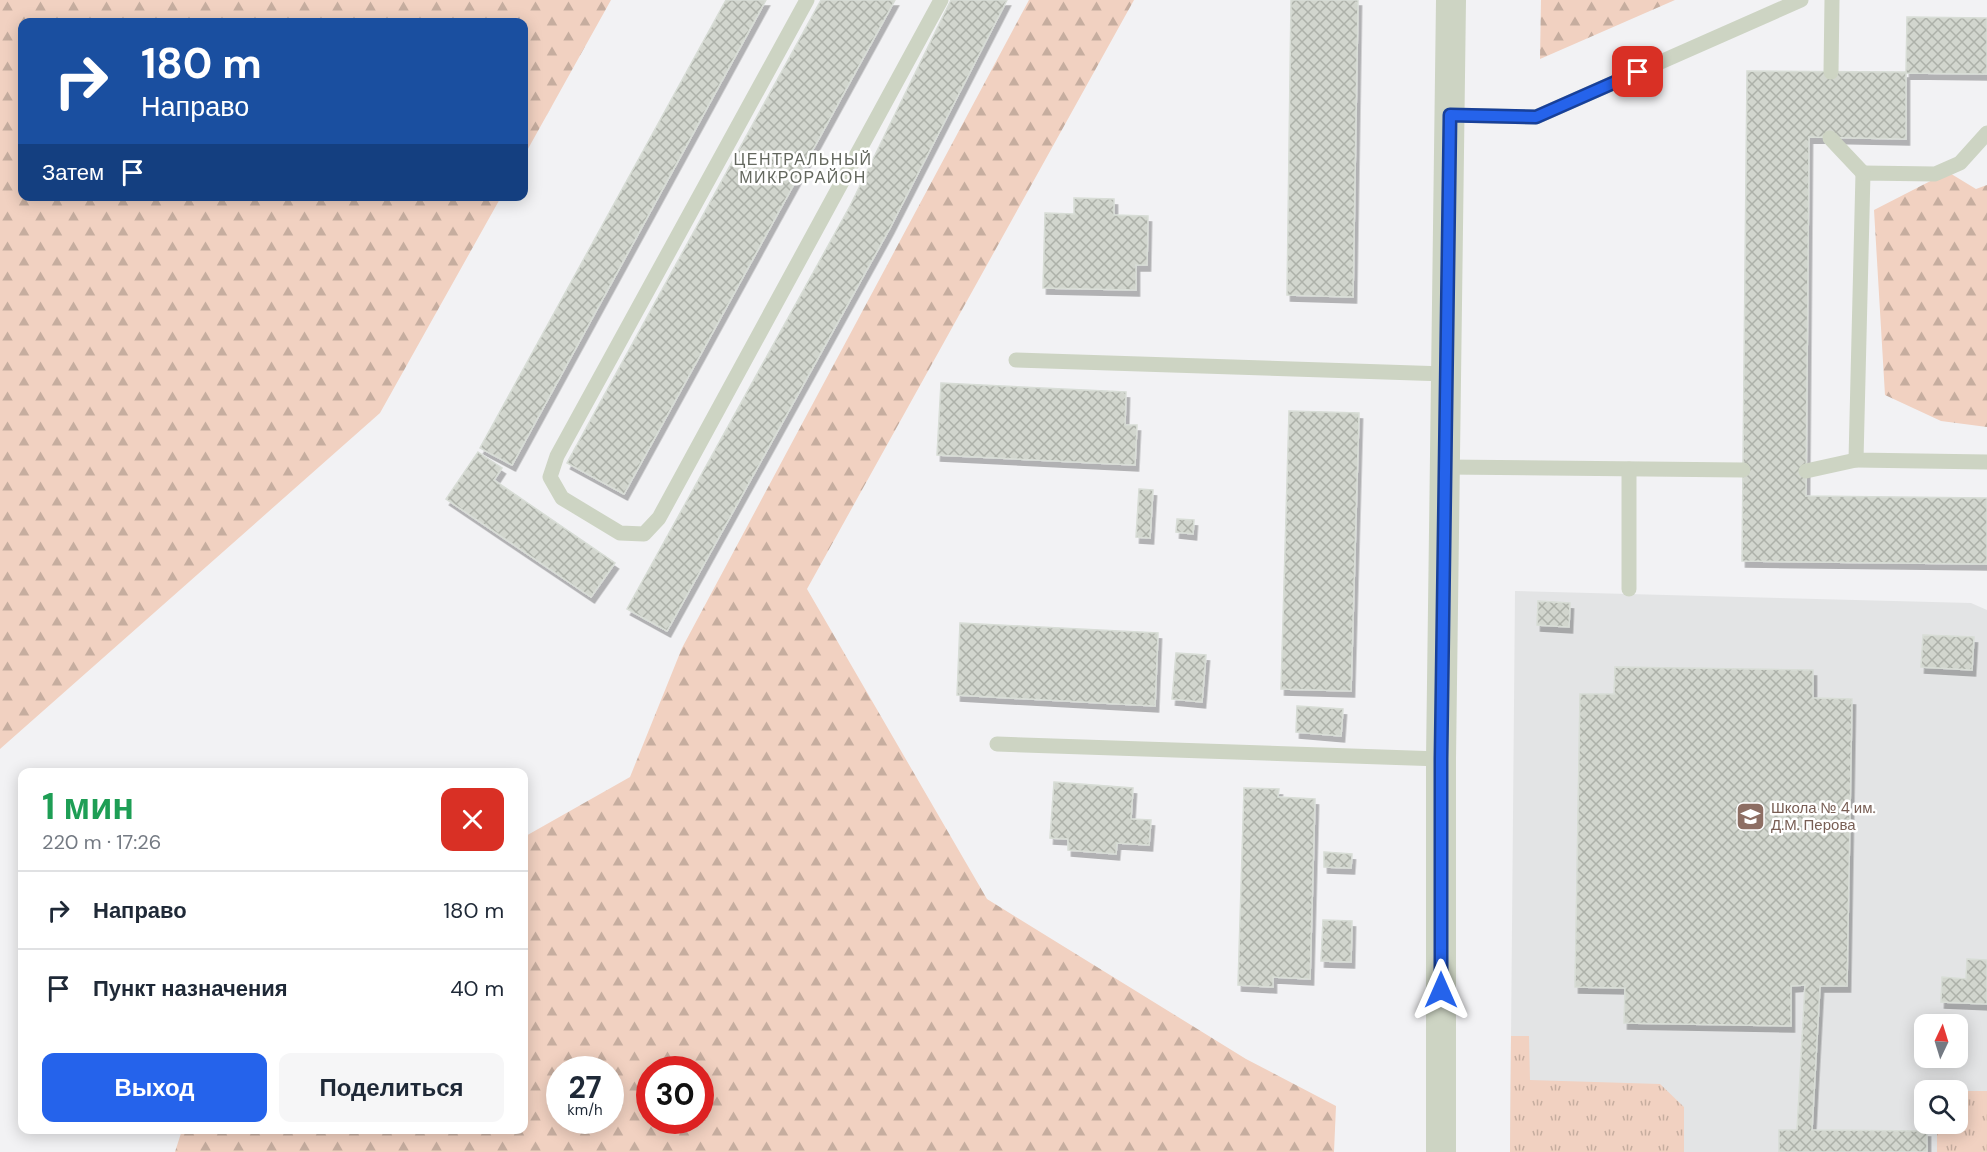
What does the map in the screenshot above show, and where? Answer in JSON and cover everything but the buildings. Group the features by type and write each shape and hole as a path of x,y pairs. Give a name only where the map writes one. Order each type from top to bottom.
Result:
{"street":[{"path":"1442,1152 1441,759 1451,0"}],"lane":[{"path":"807,0 557,456 550,477 562,498 620,533 644,534 659,518 941,0"},
{"path":"1450,115 1536,117 1801,0"},
{"path":"1831,72 1832,0"},
{"path":"1863,173 1935,174 1960,163 1987,133"},
{"path":"1830,138 1863,173 1856,460"},
{"path":"1017,360 1446,374"},
{"path":"1806,471 1856,460 1987,462"},
{"path":"1445,467 1743,470"},
{"path":"1629,469 1629,589"},
{"path":"997,744 1441,759"}],"shaded area":[{"name":"Школа № 4 им. Д.М. Перова","path":"1515,591 1971,603 1987,610 1987,1152 1510,1152"}],"green space":[{"path":"0,0 611,0 528,149 528,18 18,18 18,201 499,201 380,413 0,749"},
{"path":"1029,0 1134,0 807,589 987,899 1246,1059 1336,1106 1334,1152 175,1152 181,1134 528,1134 528,835 630,777 682,648"},
{"path":"1541,0 1675,0 1540,59"},
{"path":"1948,172 1976,189 1987,185 1987,427 1941,421 1885,395 1874,210"},
{"path":"1511,1036 1529,1036 1530,1080 1660,1084 1684,1107 1684,1152 1510,1152"},
{"path":"1968,1090 1987,1091 1987,1152 1937,1152 1937,1134 1968,1134"}],"place":[{"name":"Школа № 4 им. Д.М. Перова","path":"1750,817"}],"district":[{"name":"ЦЕНТРАЛЬНЫЙ МИКРОРАЙОН","path":"803,168"}],"route":[{"path":"1441,990 1441,759 1450,115 1536,117 1638,72"}]}
